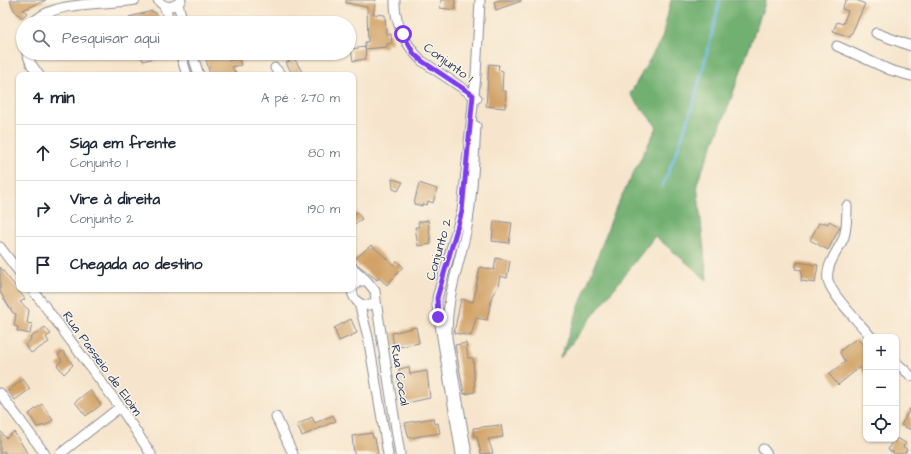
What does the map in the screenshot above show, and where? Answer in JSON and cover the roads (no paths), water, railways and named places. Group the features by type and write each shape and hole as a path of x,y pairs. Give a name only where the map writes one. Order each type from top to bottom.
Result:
{"street":[{"path":"40,16 53,9 135,0"},
{"name":"Conjunto 1","path":"395,0 398,21 414,54 475,96"},
{"name":"Conjunto 2","path":"467,454 454,395 437,298 466,211 475,96 480,0"},
{"path":"161,3 171,7 179,2 182,16"},
{"path":"161,3 168,16"},
{"path":"876,33 911,46"},
{"path":"837,46 890,70 911,76"},
{"path":"30,60 37,72"},
{"path":"182,60 186,72"},
{"path":"194,60 198,72"},
{"path":"275,68 278,72"},
{"path":"847,206 844,237 830,266 828,279 833,291 869,334"},
{"path":"0,246 16,268"},
{"path":"353,292 359,303 365,306 372,305 376,301 375,291 356,271"},
{"path":"356,284 358,281 367,281"},
{"name":"Rua Passeio de Eloim","path":"34,292 120,407 151,454"},
{"name":"Rua Cocal","path":"376,301 400,454"},
{"name":"Rua Cocal","path":"359,303 368,337 388,454"},
{"path":"899,365 911,376"},
{"path":"0,392 44,454"},
{"name":"Conjunto 2","path":"454,395 460,454"},
{"path":"60,454 120,407"},
{"path":"276,417 293,454"}],"waterway":[{"path":"662,187 672,165 688,119 720,0"}]}
